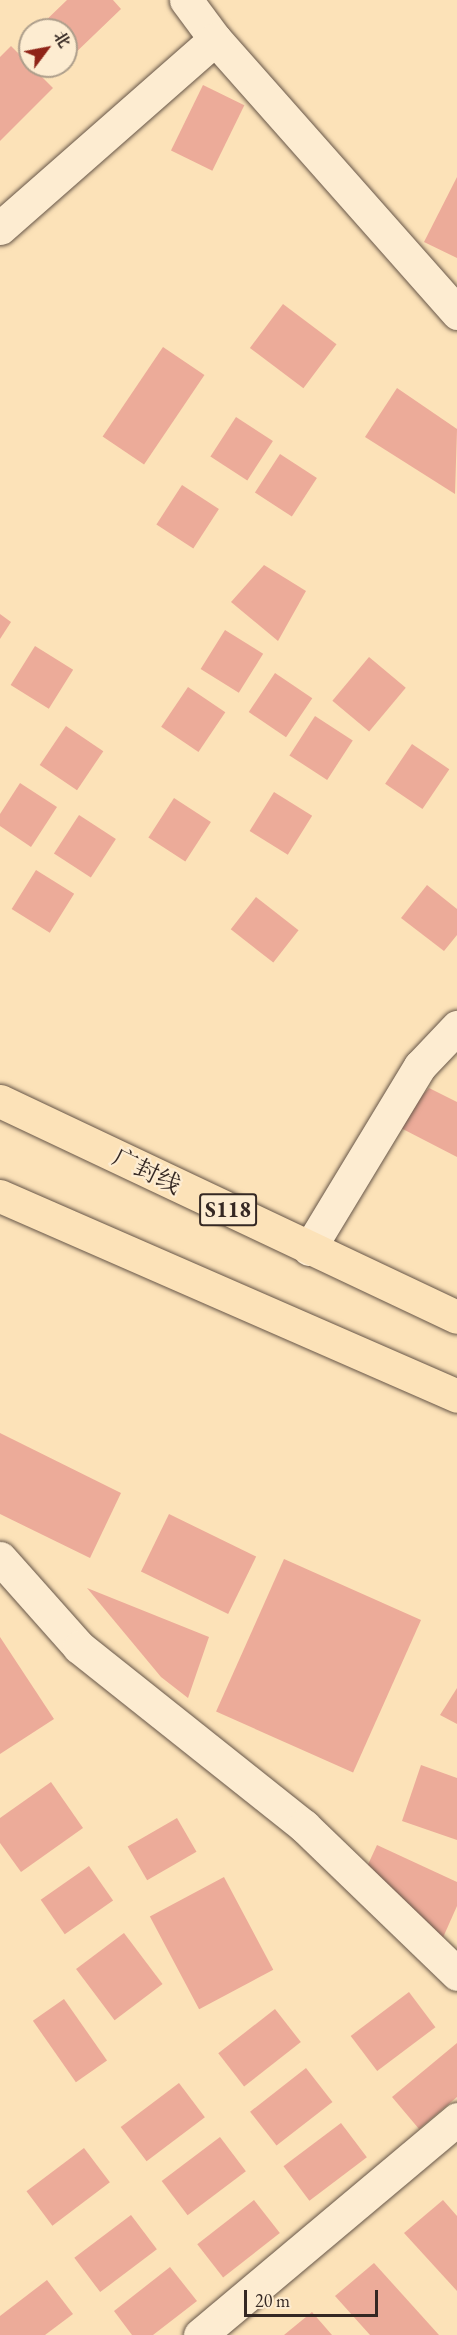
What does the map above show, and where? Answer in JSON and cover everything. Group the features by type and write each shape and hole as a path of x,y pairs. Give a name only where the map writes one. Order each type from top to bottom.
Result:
{"main road":[{"name":"广封线","path":"0,1101 457,1317"},
{"path":"0,1196 457,1396"}],"street":[{"path":"186,0 215,39 457,313"},
{"path":"0,228 215,39"},
{"path":"309,1249 420,1066 457,1027"},
{"path":"0,1558 79,1647 304,1826 457,1974"},
{"path":"200,2335 457,2119"}],"building":[{"path":"67,0 113,0 121,9 78,50 78,18 48,18"},
{"path":"11,46 18,53 18,78 43,78 53,88 0,141 0,57"},
{"path":"203,85 244,105 212,171 171,151"},
{"path":"457,177 457,258 424,242"},
{"path":"283,304 337,344 303,388 250,348"},
{"path":"163,347 204,375 144,464 103,437"},
{"path":"397,388 457,429 455,494 365,437"},
{"path":"236,417 273,441 247,480 210,456"},
{"path":"280,454 317,478 292,517 255,493"},
{"path":"182,485 219,509 193,548 156,524"},
{"path":"264,565 306,591 278,641 231,602"},
{"path":"0,614 11,622 0,639"},
{"path":"225,630 263,654 239,693 201,669"},
{"path":"35,646 73,670 49,709 11,685"},
{"path":"369,657 406,688 369,732 332,701"},
{"path":"275,673 312,698 286,737 249,712"},
{"path":"188,687 225,712 198,752 161,727"},
{"path":"315,716 353,741 327,780 289,755"},
{"path":"66,726 103,751 77,790 40,765"},
{"path":"412,744 449,769 422,809 385,784"},
{"path":"20,783 57,807 31,847 0,826 0,814"},
{"path":"274,792 312,816 288,855 250,831"},
{"path":"174,798 211,822 185,861 148,837"},
{"path":"79,815 116,839 91,878 54,854"},
{"path":"36,870 74,894 50,933 12,909"},
{"path":"427,885 457,909 457,935 444,951 401,918"},
{"path":"256,897 299,930 273,963 231,929"},
{"path":"429,1088 457,1102 457,1157 395,1125"},
{"path":"0,1433 121,1493 90,1558 0,1514"},
{"path":"169,1514 256,1557 228,1614 141,1572"},
{"path":"284,1559 421,1620 353,1773 216,1712"},
{"path":"87,1588 209,1637 188,1698 161,1677"},
{"path":"0,1637 54,1719 0,1754"},
{"path":"457,1688 457,1724 440,1715"},
{"path":"421,1765 457,1778 457,1840 402,1821"},
{"path":"51,1782 83,1828 21,1872 0,1843 0,1818"},
{"path":"177,1818 196,1852 147,1880 128,1846"},
{"path":"377,1845 457,1882 457,1906 441,1942 365,1871"},
{"path":"89,1866 113,1900 65,1934 41,1900"},
{"path":"224,1877 273,1970 199,2009 150,1916"},
{"path":"124,1933 163,1984 115,2020 76,1969"},
{"path":"409,1992 435,2027 377,2071 351,2036"},
{"path":"64,1999 107,2060 76,2082 33,2021"},
{"path":"275,2009 301,2042 244,2086 218,2053"},
{"path":"457,2043 457,2097 419,2129 392,2097"},
{"path":"306,2068 332,2102 277,2146 250,2112"},
{"path":"179,2083 205,2117 147,2161 121,2127"},
{"path":"341,2123 367,2157 309,2201 283,2166"},
{"path":"220,2137 246,2171 188,2215 162,2181"},
{"path":"84,2148 110,2182 52,2226 26,2191"},
{"path":"254,2200 280,2233 223,2277 197,2244"},
{"path":"443,2200 457,2216 457,2291 404,2233"},
{"path":"131,2215 157,2249 100,2292 74,2258"},
{"path":"374,2263 439,2335 370,2335 335,2296"},
{"path":"170,2267 197,2301 153,2335 132,2335 114,2311"},
{"path":"47,2280 73,2314 45,2335 0,2335 0,2316"},
{"path":"312,2312 332,2335 284,2335"}]}
